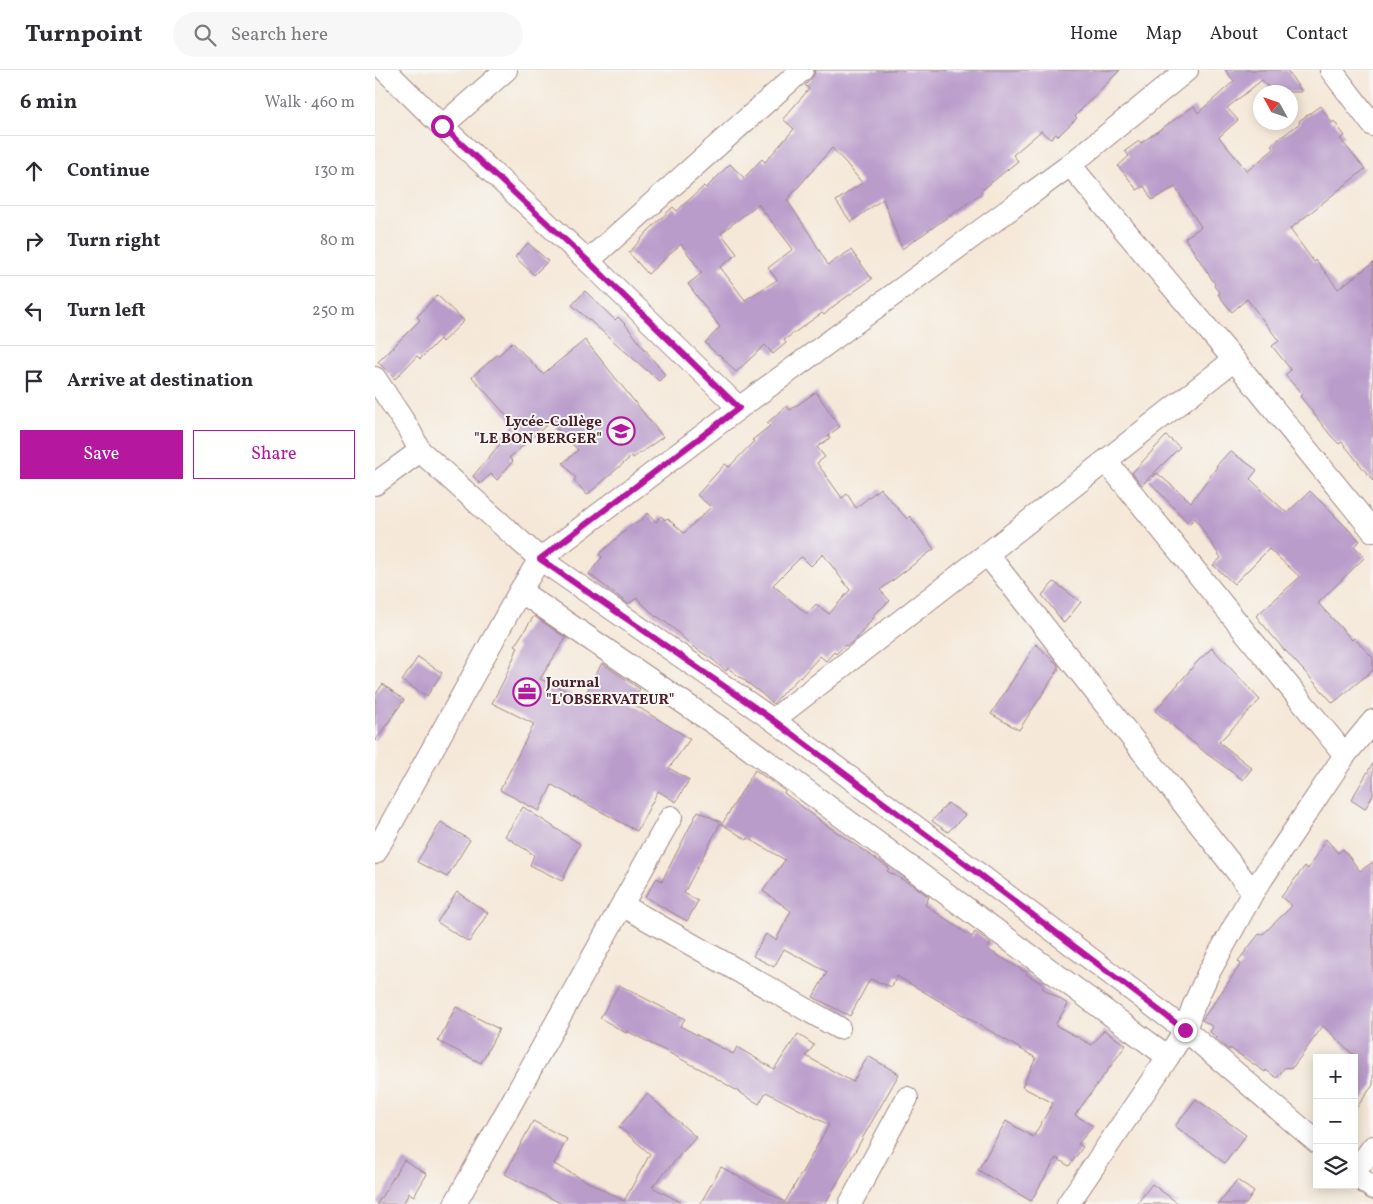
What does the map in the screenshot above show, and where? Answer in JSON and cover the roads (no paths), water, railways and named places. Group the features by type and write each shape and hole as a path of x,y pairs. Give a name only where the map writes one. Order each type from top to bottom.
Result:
{"street":[{"path":"385,70 442,126 588,261 739,408"},
{"path":"442,126 507,70"},
{"path":"588,261 803,70"},
{"path":"375,853 520,591 540,559 739,408 1070,165 1187,70"},
{"path":"1331,70 1373,125"},
{"path":"1070,165 1234,360 1373,531"},
{"path":"773,720 1234,360"},
{"path":"375,378 408,428 420,451 540,559 773,720 960,860 1185,1030 1313,1139"},
{"path":"375,484 420,451"},
{"path":"1106,461 1345,755"},
{"path":"987,554 1253,892"},
{"path":"520,591 731,735 1168,1057"},
{"path":"1068,1204 1185,1030 1193,1006 1208,974 1253,892 1345,755 1373,721"},
{"path":"455,1204 671,818"},
{"path":"939,888 960,860"},
{"path":"622,905 839,1028"},
{"path":"850,1204 907,1098"},
{"path":"1358,1168 1373,1147"},
{"path":"1358,1176 1373,1188"}],"place":[{"name":"Lycée-Collège \"LE BON BERGER\"","path":"621,431"},
{"name":"Journal \"L'OBSERVATEUR\"","path":"527,692"}]}
